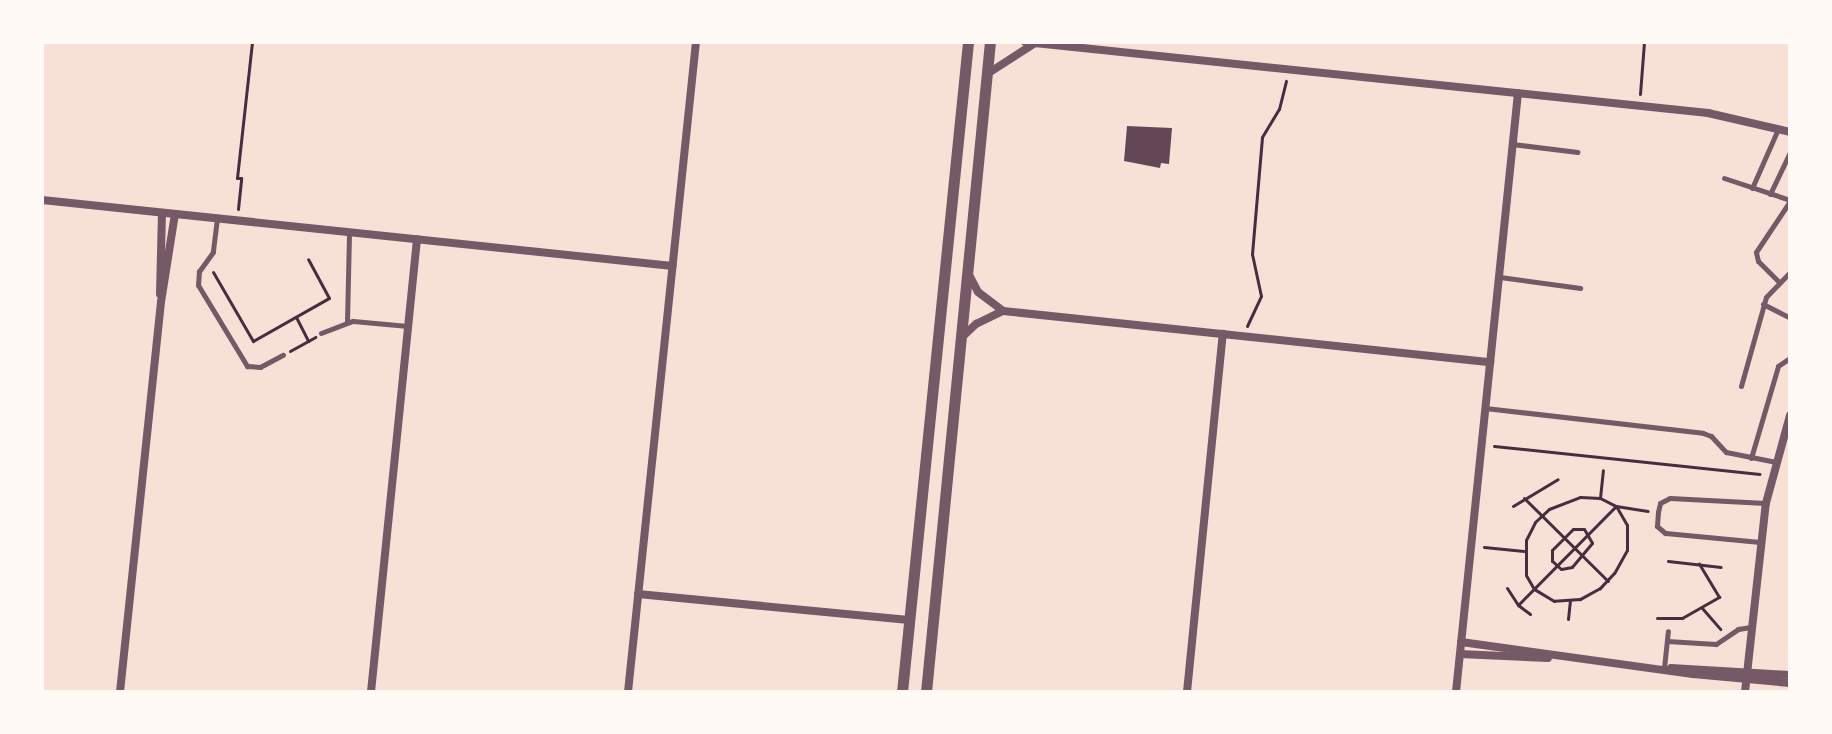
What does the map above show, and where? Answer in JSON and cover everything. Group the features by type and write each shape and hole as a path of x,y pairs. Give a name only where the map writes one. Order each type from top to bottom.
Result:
{"street":[{"path":"628,692 696,42"},
{"path":"902,692 968,42"},
{"path":"926,692 990,42"},
{"path":"1025,42 1708,113 1790,132"},
{"path":"987,74 1036,43"},
{"path":"1456,692 1518,93"},
{"path":"42,200 673,266"},
{"path":"161,302 162,213"},
{"path":"120,692 161,302 175,214"},
{"path":"371,692 417,239"},
{"path":"968,273 978,292 1003,311 1490,362"},
{"path":"961,338 976,324 1003,311"},
{"path":"1187,692 1223,334"},
{"path":"1745,692 1766,503 1790,415"},
{"path":"638,594 909,620"},
{"path":"1461,642 1557,657 1666,668 1747,675 1790,675"},
{"path":"1460,654 1557,657"},
{"path":"1747,675 1790,683"}],"lane":[{"path":"1752,188 1778,128"},
{"path":"1512,144 1578,152"},
{"path":"1770,194 1790,152"},
{"path":"1724,178 1790,201 1756,252 1758,261 1778,281"},
{"path":"217,218 213,252 199,271 198,285 243,363 256,368 283,355"},
{"path":"347,322 349,232"},
{"path":"1741,386 1763,304 1778,281 1790,272"},
{"path":"1499,277 1580,288"},
{"path":"1763,304 1790,318"},
{"path":"321,333 347,322 408,326"},
{"path":"1751,458 1778,366 1790,358"},
{"path":"1485,408 1707,434 1726,452 1776,462"},
{"path":"1760,542 1665,533 1657,526 1658,512 1660,503 1670,498 1766,503"},
{"path":"1667,641 1711,644 1728,638 1738,629 1751,627"},
{"path":"1666,668 1668,631"}],"path":[{"path":"237,221 241,178 237,178 252,42"},
{"path":"1639,106 1644,42"},
{"path":"1241,336 1261,296 1252,254 1262,137 1279,109 1288,69"},
{"path":"207,262 253,341 329,298 308,259"},
{"path":"296,317 308,341"},
{"path":"283,355 321,333"},
{"path":"1481,445 1772,476"},
{"path":"1600,498 1603,470"},
{"path":"1513,506 1558,479"},
{"path":"1524,498 1608,581"},
{"path":"1616,506 1627,525 1629,542 1624,558 1608,581 1591,594 1570,601 1554,601 1534,589 1523,567 1524,551 1530,531 1541,515 1572,498 1600,498 1616,506 1658,512"},
{"path":"1518,605 1616,506"},
{"path":"1556,566 1552,550 1573,529 1589,533"},
{"path":"1556,566 1572,567 1592,543 1589,533"},
{"path":"1471,545 1524,551"},
{"path":"1668,561 1721,567"},
{"path":"1657,618 1682,618 1719,597 1699,564"},
{"path":"1507,588 1518,605 1530,614"},
{"path":"1568,619 1570,601"},
{"path":"1702,608 1728,638"}],"building":[{"path":"1127,126 1172,128 1169,164 1161,163 1160,168 1124,161"}]}
